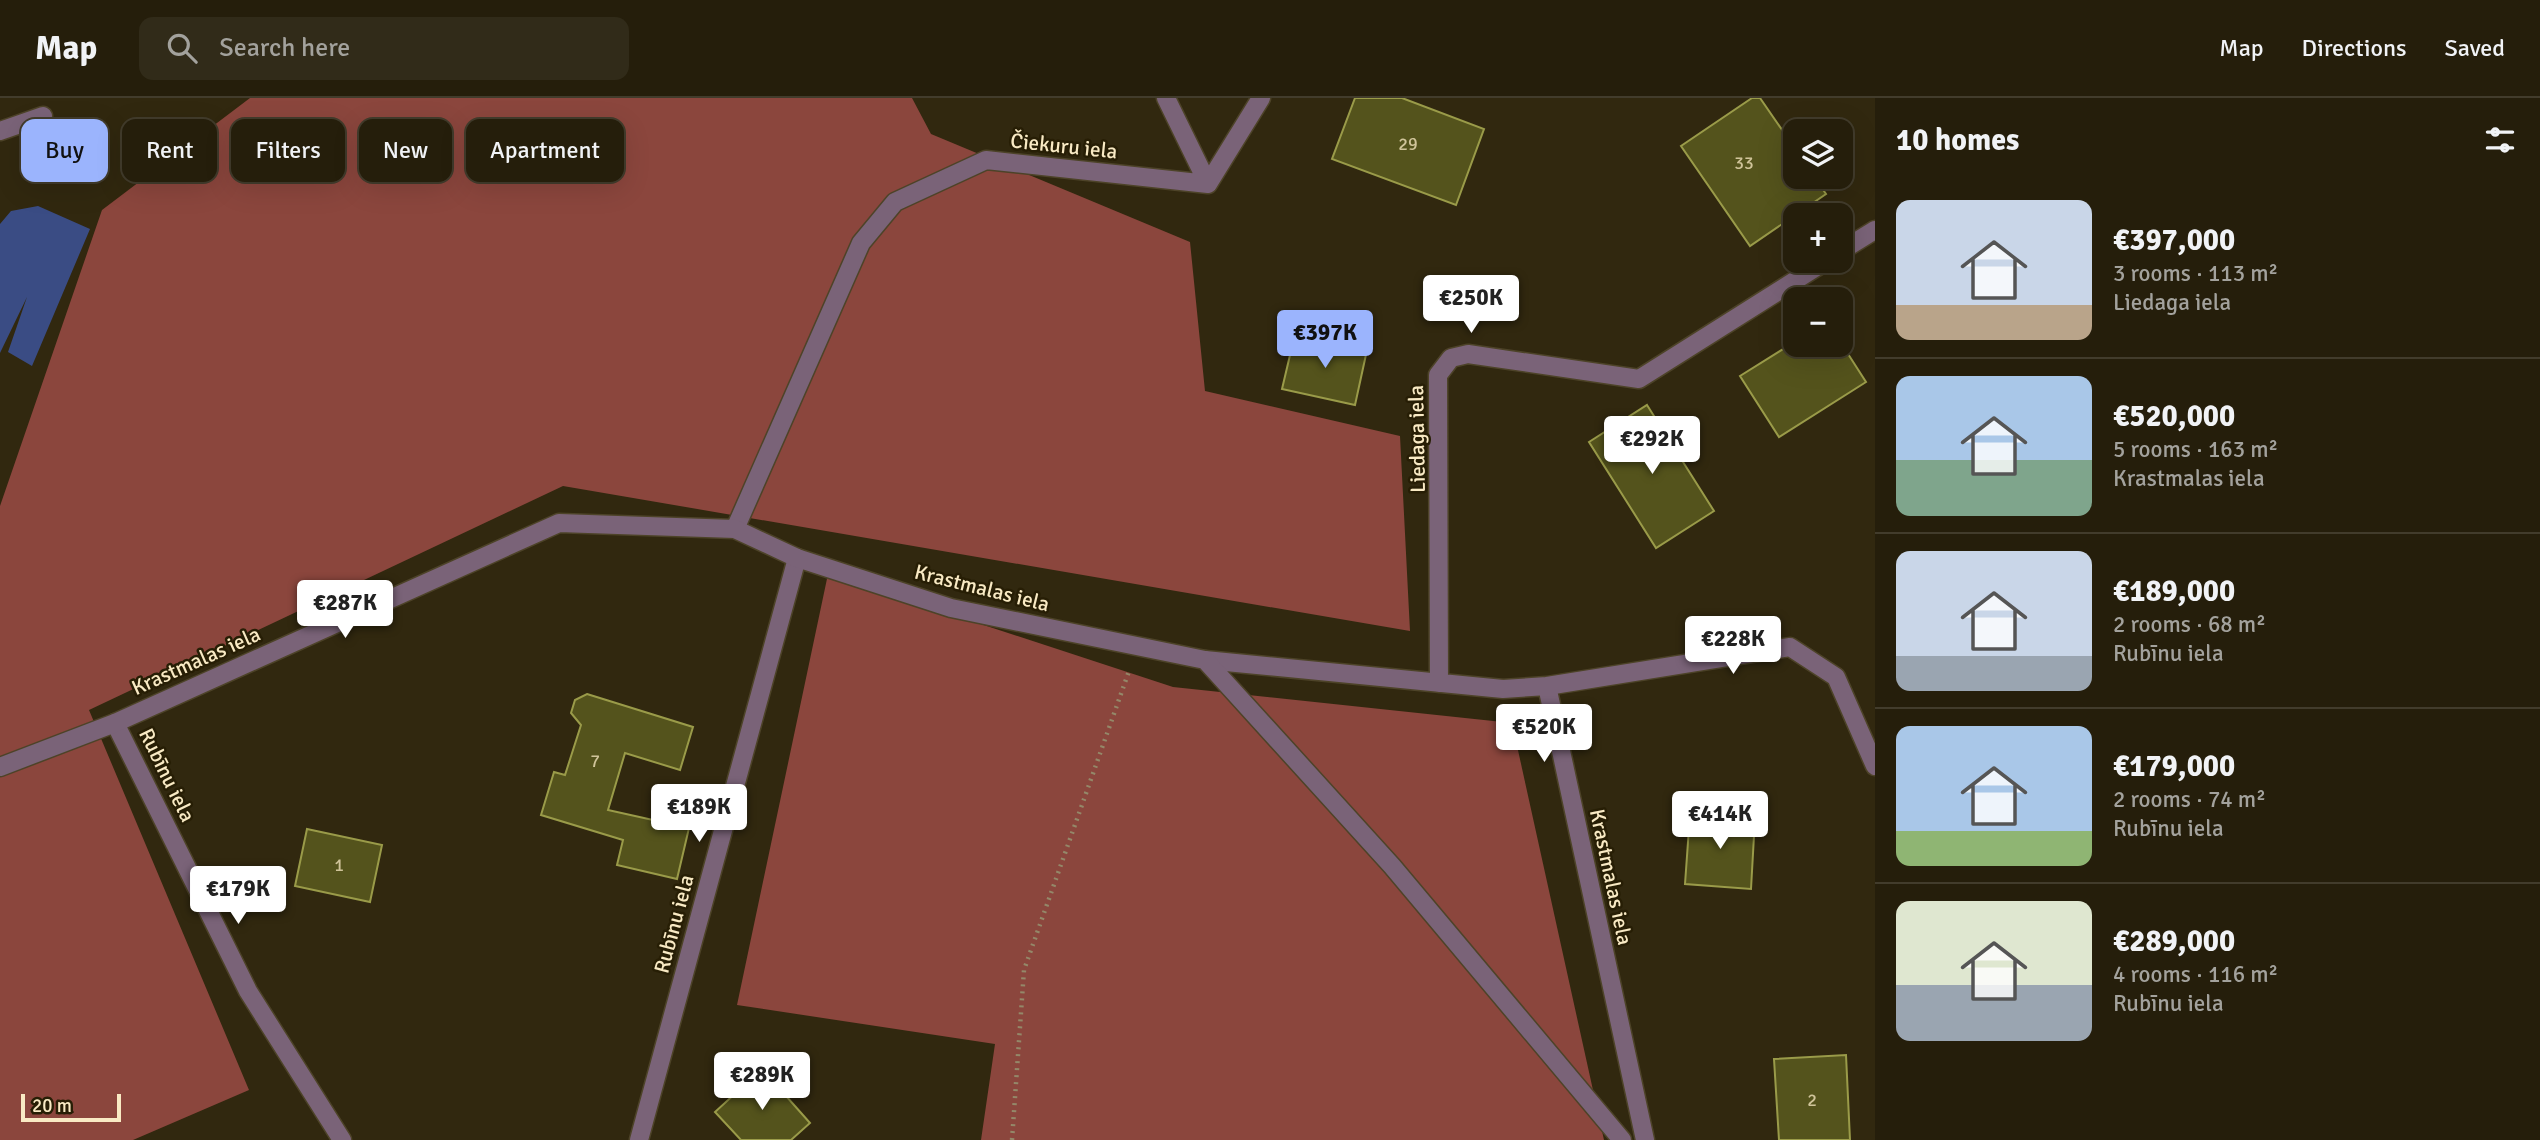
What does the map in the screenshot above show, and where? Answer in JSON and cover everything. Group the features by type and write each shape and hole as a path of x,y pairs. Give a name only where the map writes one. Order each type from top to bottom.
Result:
{"street":[{"path":"1166,98 1208,184"},
{"path":"1208,184 1261,98"},
{"path":"0,131 43,116"},
{"name":"Čiekuru iela","path":"735,529 861,243 895,202 986,160 1208,184"},
{"path":"1853,244 1875,230"},
{"name":"Liedaga iela","path":"1439,683 1438,375 1451,358 1468,354 1639,379 1807,273"},
{"name":"Krastmalas iela","path":"0,767 115,723 559,523 735,529 797,558 951,608 1205,660 1503,689 1547,687 1645,1140"},
{"name":"Rubīnu iela","path":"639,1140 797,558"},
{"path":"1547,687 1790,647 1836,677 1875,766"},
{"path":"1205,660 1392,866 1622,1140"},
{"name":"Rubīnu iela","path":"115,723 248,991 342,1140"}],"path":[{"path":"1012,1140 1024,970 1137,647"}],"shaded area":[{"path":"250,98 912,98 931,134 1190,242 1205,391 1400,436 1410,631 563,486 89,710 249,1090 133,1140 0,1140 0,506 102,210 139,182 217,182 217,123"},
{"path":"828,574 1173,687 1512,723 1604,1140 981,1140 995,1044 737,1005"}],"water":[{"path":"38,206 90,229 32,366 8,352 27,297 0,353 0,224 11,211"}],"building":[{"path":"1355,98 1402,98 1484,129 1456,205 1332,159"},
{"path":"1752,98 1760,98 1783,131 1783,189 1822,189 1826,194 1813,203 1783,203 1783,223 1750,246 1681,146"},
{"path":"1295,334 1367,350 1355,405 1282,389"},
{"path":"1783,349 1783,357 1850,357 1866,382 1779,437 1740,376"},
{"path":"1647,405 1714,511 1656,548 1589,442"},
{"path":"587,694 693,727 680,770 625,753 608,810 689,828 677,879 617,865 623,840 541,815 554,772 565,775 581,725 571,713 575,700"},
{"path":"1690,814 1755,818 1751,889 1685,884"},
{"path":"307,829 382,845 370,902 295,886"},
{"path":"1846,1055 1850,1140 1779,1140 1774,1059"},
{"path":"762,1069 810,1123 791,1140 741,1140 715,1112"}]}
